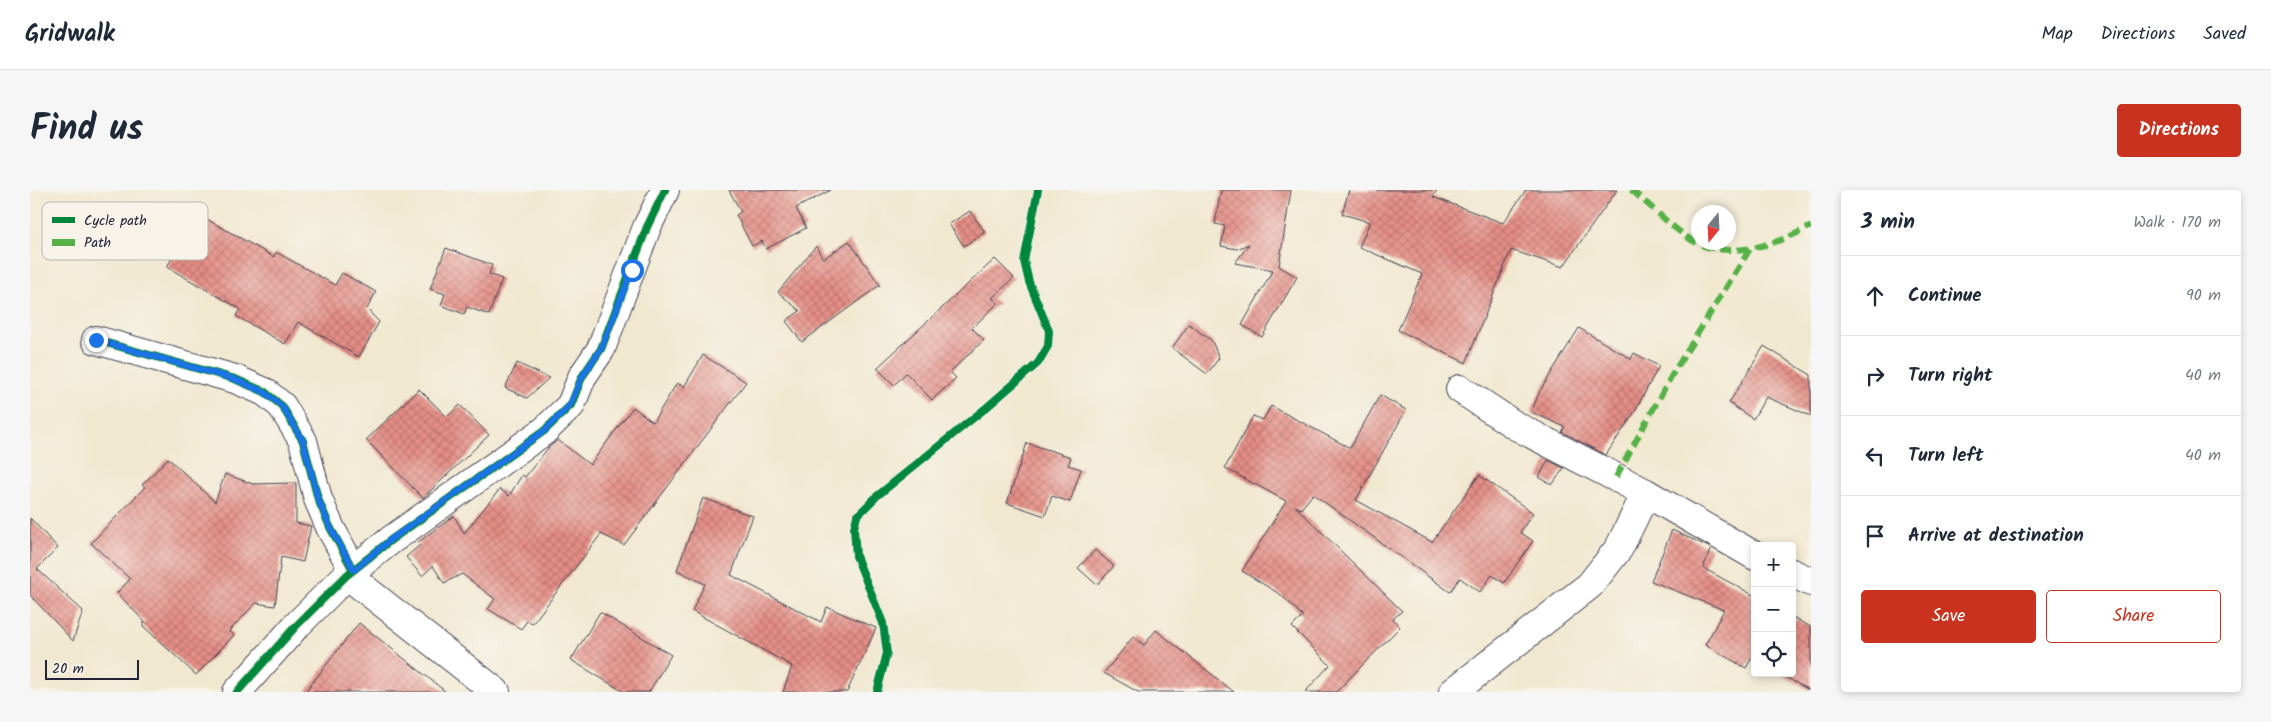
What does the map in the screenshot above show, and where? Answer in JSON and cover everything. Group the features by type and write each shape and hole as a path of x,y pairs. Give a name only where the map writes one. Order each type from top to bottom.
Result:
{"street":[{"path":"237,692 295,627 350,572 390,540 544,431 570,405 582,377 601,349 647,227 666,190"},
{"path":"96,340 234,379 264,392 282,406 303,441 318,499 350,572 496,692"},
{"path":"1460,389 1516,426 1646,493 1751,554"},
{"path":"1453,692 1590,585 1619,548 1646,493"},
{"path":"1796,575 1811,582"}],"building":[{"path":"729,190 831,190 796,208 806,228 766,249 762,241 752,246 736,215 741,212"},
{"path":"1221,190 1291,190 1279,266 1297,277 1262,337 1242,325 1273,270 1235,263 1249,244 1237,249 1221,246 1225,226 1215,224"},
{"path":"1349,190 1437,190 1433,197 1503,223 1526,190 1617,190 1563,267 1511,250 1466,363 1398,330 1422,274 1359,247 1370,222 1342,214"},
{"path":"970,211 985,232 964,246 949,224"},
{"path":"208,220 274,257 276,252 335,285 342,273 376,292 367,309 379,322 359,357 298,322 285,344 236,316 240,309 167,267 171,260 208,260"},
{"path":"849,241 880,285 802,342 786,321 800,311 778,292 816,246 823,259"},
{"path":"446,248 492,265 489,274 502,279 489,315 467,307 464,314 441,305 445,294 430,289"},
{"path":"995,259 1014,278 992,298 998,303 972,328 984,340 950,372 956,378 932,400 906,373 894,385 877,368"},
{"path":"1189,324 1212,341 1219,358 1207,374 1172,348"},
{"path":"1579,328 1631,359 1634,353 1659,366 1634,413 1606,455 1562,432 1565,427 1531,412 1540,391"},
{"path":"1764,346 1811,375 1811,416 1766,397 1753,419 1729,403"},
{"path":"703,355 746,382 624,545 601,534 533,623 527,621 521,629 488,609 495,599 462,574 444,583 433,566 422,576 406,557 420,545 418,542 454,516 464,533 500,489 509,496 522,475 525,477 549,447 558,440 590,465 633,407 653,422 677,383 684,387"},
{"path":"517,363 549,378 527,398 505,388"},
{"path":"419,389 447,417 460,405 489,435 423,498 366,440"},
{"path":"1380,395 1406,410 1356,500 1432,542 1479,475 1533,513 1520,532 1533,541 1504,583 1492,575 1480,592 1460,578 1450,592 1313,494 1301,509 1295,506 1402,611 1393,619 1400,627 1336,692 1305,692 1330,665 1292,627 1303,616 1281,595 1242,571 1286,501 1225,468 1253,416 1263,420 1271,406 1350,448"},
{"path":"1027,443 1071,457 1068,465 1081,469 1070,502 1052,496 1045,516 1007,503"},
{"path":"168,458 215,502 225,474 253,484 296,483 296,523 311,526 303,562 281,557 275,606 256,603 229,631 234,635 196,675 142,625 145,622 117,593 130,579 91,543 145,487 142,485"},
{"path":"1548,460 1564,468 1552,485 1539,477"},
{"path":"703,498 753,516 731,575 821,622 827,607 876,628 847,692 783,692 792,666 692,611 705,584 677,570"},
{"path":"30,518 58,548 37,569 83,611 73,641 30,595"},
{"path":"1672,530 1711,548 1703,568 1751,594 1751,659 1746,668 1705,645 1724,610 1651,581"},
{"path":"1095,550 1114,566 1097,585 1078,568"},
{"path":"600,612 671,655 649,692 624,692 571,660"},
{"path":"1796,619 1811,627 1811,691 1785,677 1796,677"},
{"path":"359,623 396,652 446,692 305,692"},
{"path":"1156,630 1234,692 1138,692 1104,673 1133,637 1144,645"}],"marked path":[{"path":"1631,190 1687,237 1701,245 1716,249 1733,250 1766,245 1811,226"},
{"path":"1616,477 1672,375 1750,249"}],"cycle path":[{"path":"237,692 295,627 347,575 391,540 544,431 571,405 582,377 601,349 647,227 665,190"},
{"path":"877,692 887,653 883,623 856,556 854,528 857,516 877,496 1038,363 1048,346 1049,331 1029,282 1024,261 1038,190"},
{"path":"96,340 235,379 265,392 282,406 303,441 318,499 330,527 353,570"}],"route":[{"path":"96,340 234,379 264,392 282,406 303,441 318,499 330,527 354,570 390,540 544,431 570,405 582,377 601,349 632,270"}]}
